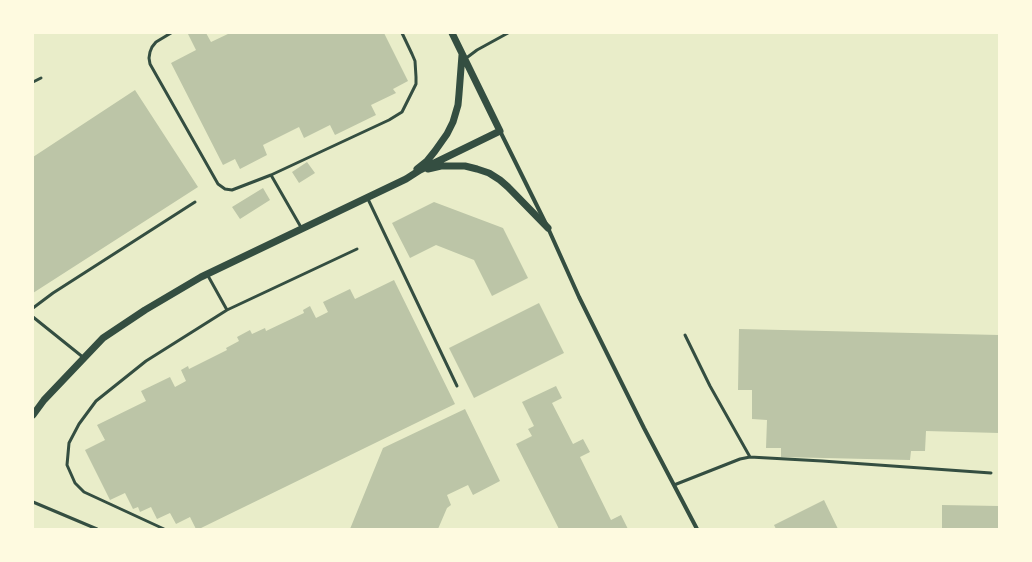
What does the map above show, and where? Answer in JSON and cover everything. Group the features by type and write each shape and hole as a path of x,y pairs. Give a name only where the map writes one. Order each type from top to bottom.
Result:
{"street":[{"path":"452,33 548,228 579,297 644,428 697,529"},
{"path":"406,179 427,161 447,134 453,122 460,94 464,56"},
{"path":"33,415 44,400 103,338 145,310 207,274 406,179 420,170 500,131"},
{"path":"420,170 442,166 460,166 489,173 508,187 548,228"}],"lane":[{"path":"171,33 156,42 152,47 149,58 150,64 218,184 225,189 232,190 271,175 389,120 402,112 416,84 415,61 402,33"},
{"path":"464,56 508,33"},
{"path":"33,82 40,78"},
{"path":"271,175 302,229"},
{"path":"367,197 457,386"},
{"path":"33,308 53,292 195,202"},
{"path":"164,529 84,492 75,483 67,465 70,443 80,424 96,401 146,361 227,310 357,249"},
{"path":"207,274 227,310"},
{"path":"33,317 84,358"},
{"path":"685,335 710,386 750,457"},
{"path":"674,485 740,459 750,457 829,461 991,473"},
{"path":"33,502 97,529"}],"building":[{"path":"206,33 211,42 230,33 384,33 408,81 393,89 396,93 371,105 376,115 335,135 330,125 304,138 299,127 263,145 267,155 240,169 235,159 223,165 171,63 196,50 188,34"},
{"path":"135,90 198,187 33,293 33,157"},
{"path":"307,162 315,173 299,183 292,172"},
{"path":"263,188 270,200 240,219 232,207"},
{"path":"434,202 503,228 528,278 492,296 474,260 436,245 410,258 392,223"},
{"path":"394,280 455,404 199,529 196,529 190,517 176,524 170,513 157,519 151,507 140,512 138,507 133,509 125,493 110,500 85,450 105,440 97,425 146,401 141,391 170,377 175,387 186,381 181,370 188,366 189,369 227,350 226,348 239,341 237,337 250,330 252,334 265,328 266,331 304,313 303,310 310,306 316,318 328,312 323,302 350,289 355,299"},
{"path":"539,303 564,353 474,398 449,348"},
{"path":"739,329 999,335 999,433 926,431 925,451 911,451 910,460 781,457 781,448 766,448 767,420 752,419 752,390 738,390"},
{"path":"556,386 562,398 552,403 573,444 583,439 590,452 580,457 611,520 621,515 628,529 559,529 516,444 532,436 528,429 534,426 522,402"},
{"path":"465,409 500,481 473,495 468,485 447,495 451,505 447,508 438,529 350,529 383,448"},
{"path":"824,500 838,529 776,529 774,525"},
{"path":"942,505 999,506 999,529 942,529"}]}
